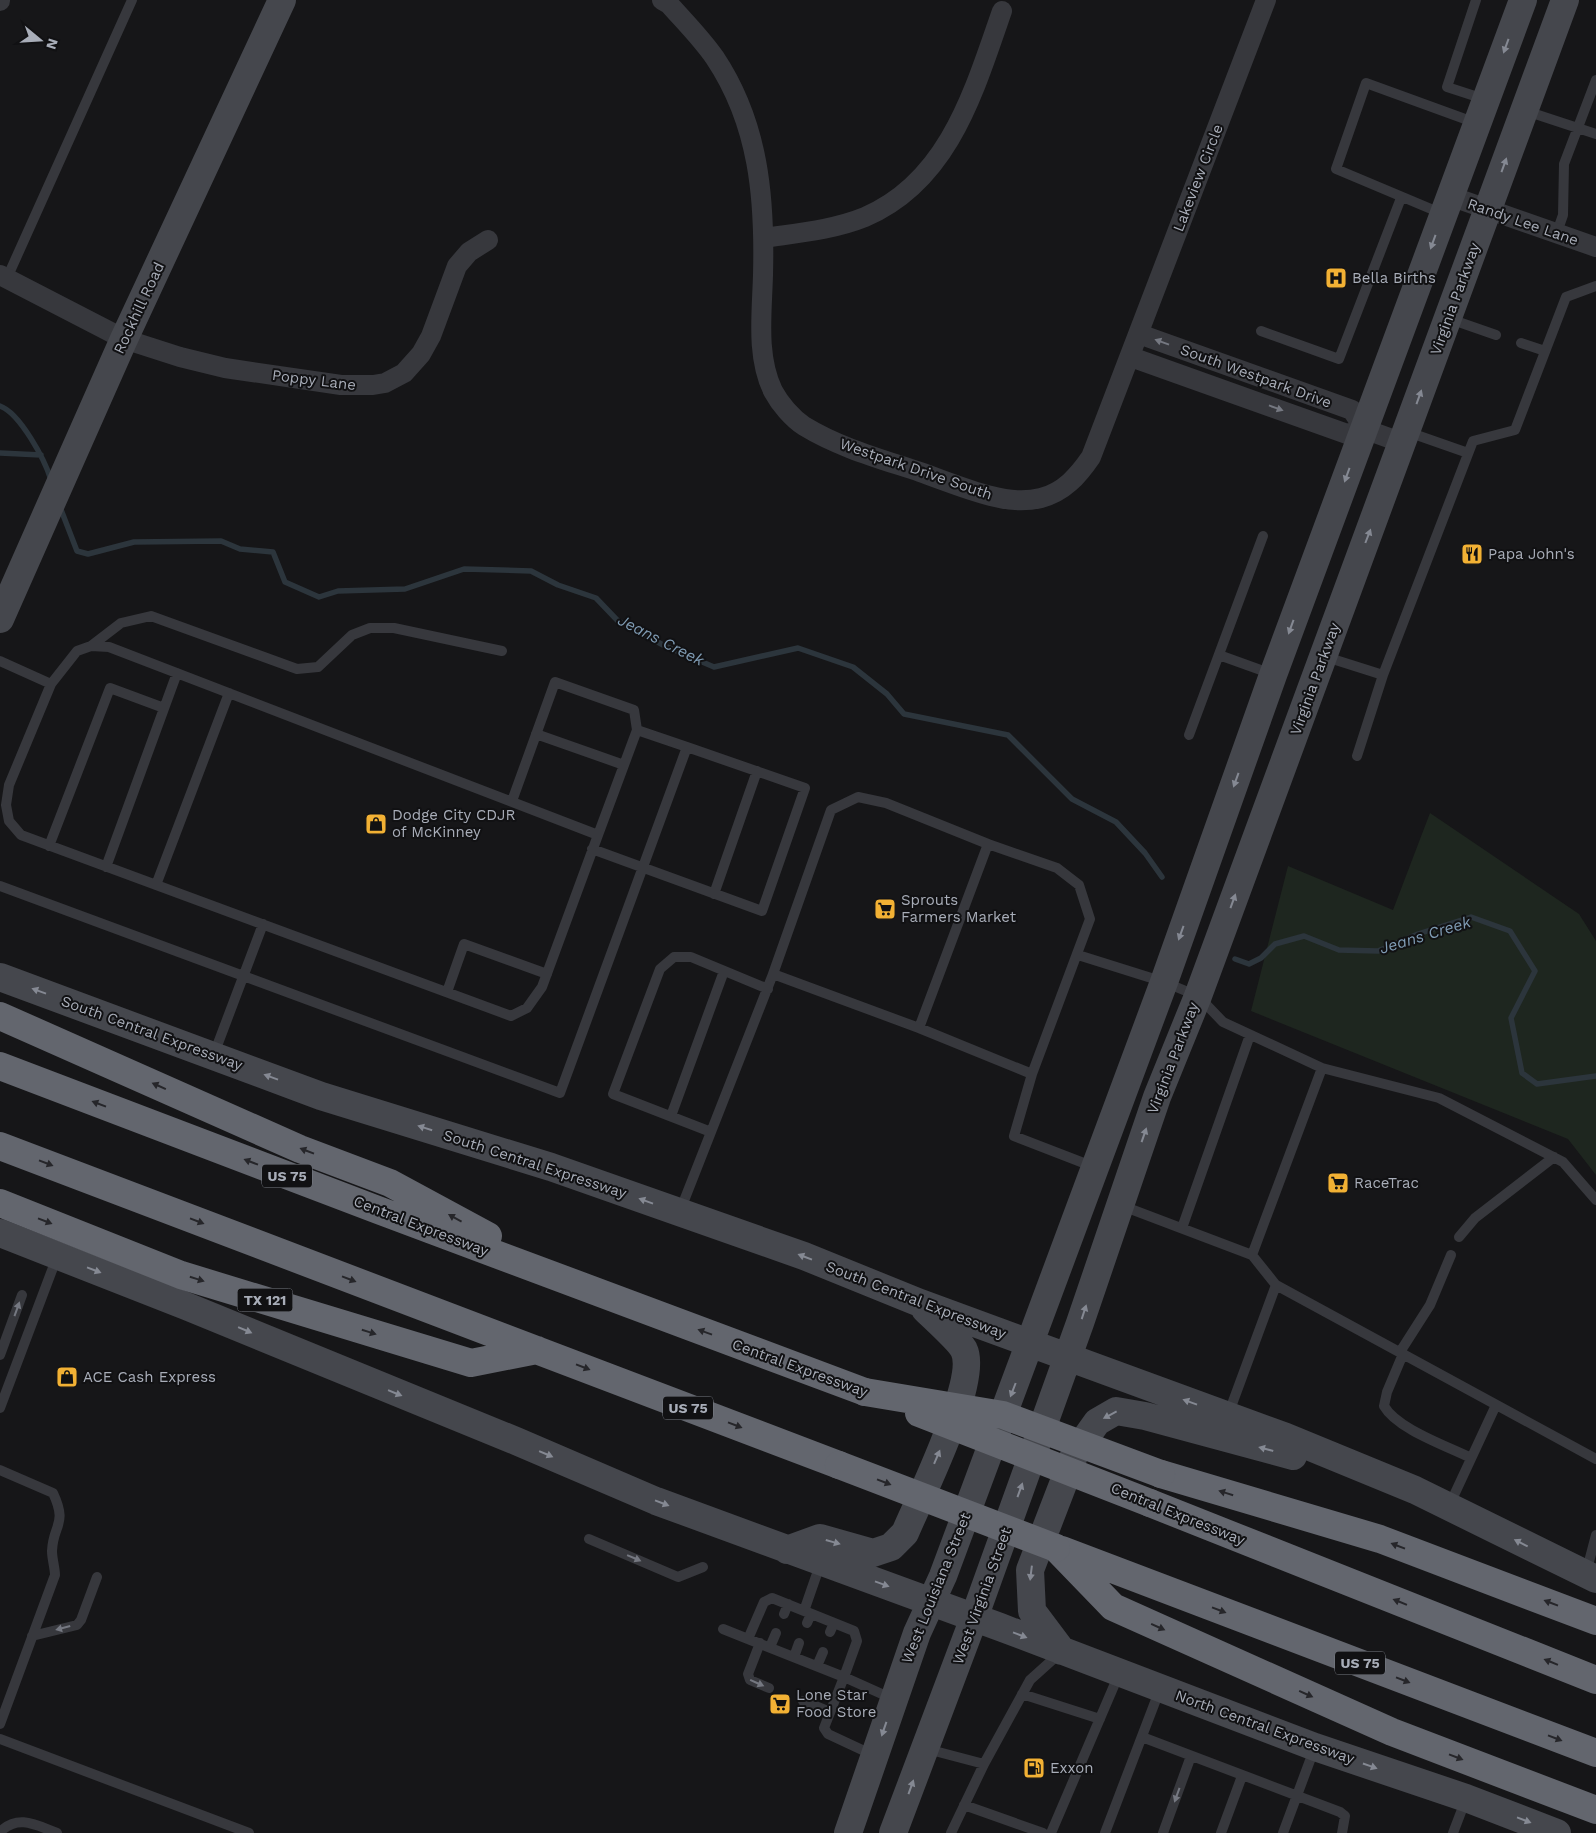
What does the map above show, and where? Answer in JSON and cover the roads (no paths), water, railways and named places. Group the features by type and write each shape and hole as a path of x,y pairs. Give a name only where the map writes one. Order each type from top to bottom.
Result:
{"highway":[{"path":"0,1016 300,1149 390,1183 575,1284"},
{"name":"Central Expressway","path":"0,1066 865,1392 1596,1680"},
{"name":"US 75","path":"0,1146 1596,1753"},
{"name":"TX 121","path":"0,1204 181,1275 471,1363 537,1350"},
{"path":"865,1392 1003,1415 1162,1474 1380,1539 1596,1621"},
{"path":"1056,1548 1113,1607 1392,1732 1596,1810"}],"main road":[{"name":"Rockhill Road","path":"0,619 124,339 282,0"},
{"path":"1030,1344 1164,982 1273,675 1523,0"},
{"name":"Virginia Parkway","path":"1067,1358 1157,1097 1198,996 1565,0"},
{"name":"South Central Expressway","path":"0,977 322,1096 551,1167 804,1256 920,1303 1067,1358"},
{"path":"0,1234 186,1306 516,1440 656,1501 974,1618"},
{"path":"787,1550 820,1538 873,1554 890,1547 905,1533 962,1397 967,1369 964,1350 920,1303"},
{"name":"West Louisiana Street","path":"848,1833 917,1634 1030,1344"},
{"path":"1067,1358 1359,1466 1415,1490 1591,1577"},
{"name":"West Virginia Street","path":"894,1833 974,1618 1067,1358"},
{"path":"1062,1651 1032,1611 1030,1570 1075,1453 1097,1422 1116,1411 1145,1416 1415,1490"},
{"name":"North Central Expressway","path":"974,1618 1315,1747 1466,1798 1556,1833"}],"street":[{"name":"Lakeview Circle","path":"1131,356 1266,0"},
{"name":"Westpark Drive South","path":"668,1 715,59 740,104 756,155 761,185 764,238 761,330 766,375 774,393 787,410 803,425 838,443 990,496 1023,500 1041,498 1060,490 1077,477 1092,457 1131,356"},
{"path":"764,238 820,229 863,218 900,198 920,180 946,147 969,104 1002,12"},
{"name":"Randy Lee Lane","path":"1447,205 1487,210 1596,247"},
{"name":"Poppy Lane","path":"4,276 124,339 180,357 226,368 341,385 373,385 385,382 404,373 421,354 431,336 457,266 469,252 488,240"},
{"name":"South Westpark Drive","path":"1139,334 1352,410 1364,429"},
{"name":"South Westpark Drive","path":"1131,356 1347,434 1364,429 1405,437"}],"lane":[{"path":"4,276 132,0"},
{"path":"1476,0 1447,86 1482,112"},
{"path":"1556,235 1563,215 1564,164 1596,80"},
{"path":"1447,205 1401,198 1336,169 1366,83 1482,112"},
{"path":"1524,110 1596,134"},
{"path":"1261,331 1339,359 1401,198"},
{"path":"1357,756 1383,675 1473,441 1515,430 1566,297 1596,286"},
{"path":"1448,318 1496,335"},
{"path":"1520,343 1545,352"},
{"path":"1405,437 1468,454"},
{"path":"1189,735 1263,536"},
{"path":"0,821 6,805 9,785 51,684 77,651 91,646 121,623 151,616 297,669 318,667 352,635 370,628 394,628 502,651"},
{"path":"91,646 108,647 598,834"},
{"path":"1219,654 1273,675"},
{"path":"1323,656 1383,675"},
{"path":"0,661 51,684"},
{"path":"106,867 177,673"},
{"path":"6,805 9,821 21,835 511,1016 527,1008 542,988 592,849 638,730 634,710 555,682 512,801"},
{"path":"49,846 110,688 164,708"},
{"path":"156,885 229,693"},
{"path":"592,849 762,911 805,788 638,730"},
{"path":"536,734 624,765"},
{"path":"0,886 560,1093 687,747"},
{"path":"714,894 757,772"},
{"path":"679,1213 768,989 831,810 858,797 886,803 988,844 1057,868 1080,885 1090,919 1032,1074 1014,1136 1094,1167"},
{"path":"919,1028 988,844"},
{"path":"213,1056 263,924"},
{"path":"447,992 464,944 547,974"},
{"path":"1078,955 1164,982 1198,996 1223,1022 1322,1068 1439,1098 1563,1162 1596,1200"},
{"path":"711,1132 613,1094 660,969 674,957 691,957 768,989"},
{"path":"670,1116 724,971"},
{"path":"773,974 919,1028 1032,1074"},
{"path":"1182,1228 1250,1035"},
{"path":"1252,1255 1322,1068"},
{"path":"1459,1236 1475,1218 1554,1157"},
{"path":"1119,1205 1252,1255 1276,1285 1596,1459"},
{"path":"1451,1255 1430,1305 1402,1353 1387,1392 1384,1406 1389,1415 1402,1424 1471,1458"},
{"path":"0,1408 57,1256"},
{"path":"1228,1416 1276,1285"},
{"path":"0,1355 22,1295"},
{"path":"1448,1507 1496,1405"},
{"path":"0,1470 53,1493 59,1505 60,1523 52,1551 55,1575 0,1724"},
{"path":"1591,1577 1596,1535"},
{"path":"589,1539 678,1577 703,1567"},
{"path":"807,1616 821,1562"},
{"path":"32,1636 76,1625 81,1620 97,1577"},
{"path":"748,1638 764,1602 772,1598 786,1609 807,1616 832,1628 854,1631 857,1641 824,1728 828,1734 875,1756"},
{"path":"723,1629 844,1676 894,1699"},
{"path":"769,1688 750,1680 748,1674 765,1645 776,1633"},
{"path":"794,1657 799,1643"},
{"path":"951,1833 984,1764 1030,1680 1062,1651"},
{"path":"817,1666 823,1652"},
{"path":"1051,1833 1120,1673"},
{"path":"1105,1833 1160,1689"},
{"path":"1022,1694 1100,1719"},
{"path":"803,1701 830,1712"},
{"path":"1142,1737 1345,1816 1342,1833"},
{"path":"0,1739 249,1833"},
{"path":"1283,1833 1315,1747"},
{"path":"925,1749 984,1764"},
{"path":"1162,1833 1191,1756"},
{"path":"1221,1833 1242,1776"},
{"path":"1453,1833 1466,1798"},
{"path":"964,1805 1043,1833"},
{"path":"0,1832 8,1824 22,1820 57,1833"}],"waterway":[{"name":"Jeans Creek","path":"0,406 8,410 16,418 31,438 51,480"},
{"path":"0,453 41,455"},
{"name":"Jeans Creek","path":"60,507 77,551 88,554 134,542 221,541 240,549 273,552 285,582 319,597 338,591 405,589 464,569 531,571 558,585 596,598 618,621 665,646 714,667 798,648 853,667 887,694 904,714 1008,735 1072,799 1116,822 1145,853 1162,877"},
{"name":"Jeans Creek","path":"1235,959 1249,964 1261,958 1275,944 1304,936 1339,950 1378,951 1418,934 1471,917 1510,931 1535,971 1511,1018 1522,1073 1537,1084 1596,1076"}],"place":[{"name":"Bella Births","path":"1336,278"},
{"name":"Papa John's","path":"1472,554"},
{"name":"Dodge City CDJR of McKinney","path":"376,824"},
{"name":"Sprouts Farmers Market","path":"885,909"},
{"name":"RaceTrac","path":"1338,1183"},
{"name":"ACE Cash Express","path":"67,1377"},
{"name":"Lone Star Food Store","path":"780,1704"},
{"name":"Exxon","path":"1034,1768"}]}
